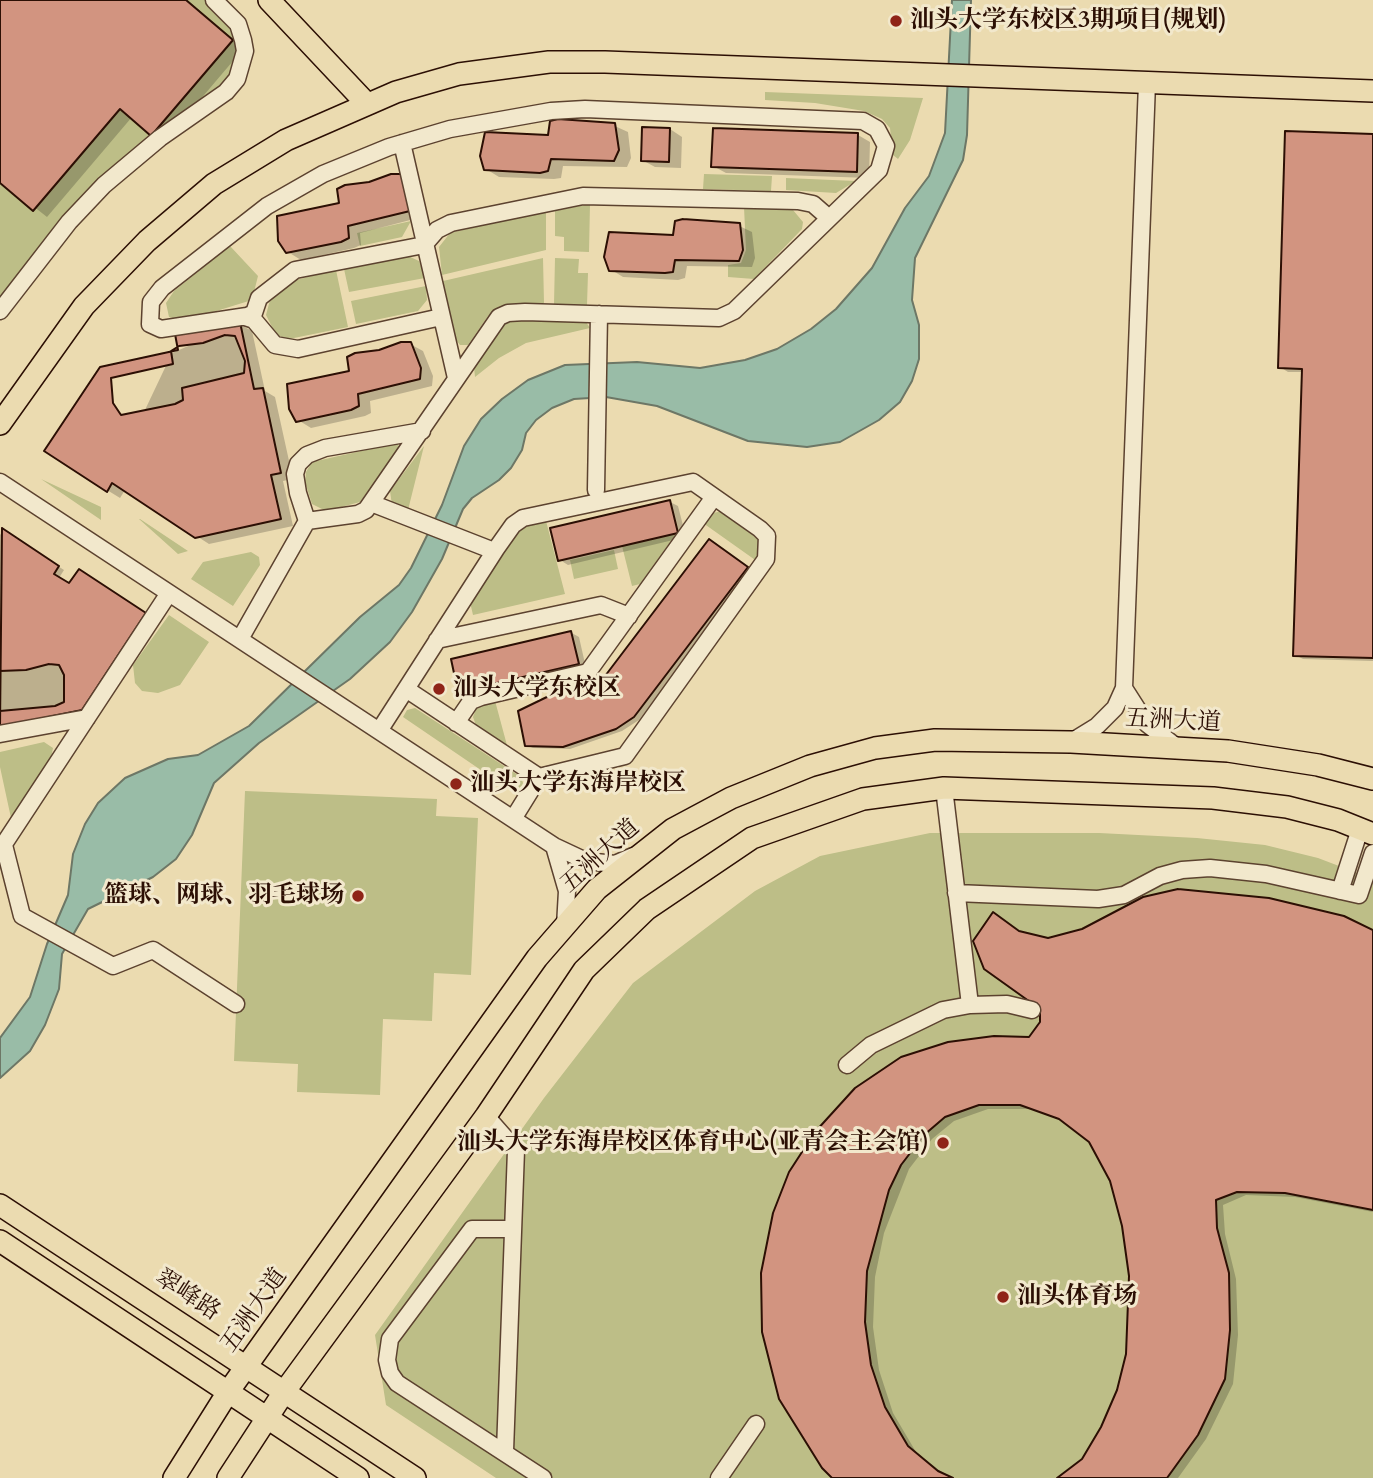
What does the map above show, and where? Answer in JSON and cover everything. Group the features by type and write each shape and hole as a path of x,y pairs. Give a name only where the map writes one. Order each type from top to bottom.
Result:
{"main road":[{"path":"269,0 367,104"},
{"path":"0,424 83,306 147,241 225,178 286,140 396,92 459,74 549,62 1373,91"},
{"name":"五洲大道","path":"174,1478 228,1392 537,958 597,890 673,829 731,798 810,766 875,748 935,740 1071,742 1241,752 1318,765 1373,779"},
{"path":"228,1478 266,1417 486,1116 584,970 647,909 752,838 863,799 944,788 1213,798 1287,807 1366,832"},
{"name":"翠峰路","path":"0,1205 415,1478"},
{"path":"0,1241 358,1478"}],"street":[{"path":"0,311 69,222 104,185 160,138 226,92 237,79 245,51 239,24 214,0"},
{"path":"1071,742 1097,726 1115,708 1124,688 1147,83"},
{"path":"307,521 358,514 371,503 491,326 508,313 719,318 734,311 879,170 886,146 877,129 863,121 585,109 500,118 402,143 323,174 267,206 162,288 151,302 150,324 161,329 245,317 254,313 259,298 295,270 424,245 437,230 451,223 583,196 799,201 813,204 829,218"},
{"path":"402,143 456,378"},
{"path":"596,490 599,314"},
{"path":"245,317 254,320 269,341 283,349 298,349 441,317"},
{"path":"240,639 307,521 298,493 298,464 307,456 325,448 422,431"},
{"path":"0,482 554,846 586,861 615,864 644,852"},
{"path":"379,731 494,551 513,525 523,518 693,482 760,529 766,536 766,559 625,756 538,777 513,819"},
{"path":"456,723 471,701 481,697 588,673 714,496"},
{"path":"371,503 494,551"},
{"path":"169,593 2,847 22,916 113,966 153,950 236,1004"},
{"path":"437,640 601,605 629,616"},
{"path":"1124,688 1147,724 1178,748"},
{"path":"406,689 538,777"},
{"path":"0,734 87,718"},
{"path":"944,788 970,1005"},
{"path":"1340,891 1366,832"},
{"path":"554,846 567,891 565,926"},
{"path":"956,893 1098,899 1124,895 1160,876 1182,870 1210,868 1266,874 1359,895 1373,853"},
{"path":"847,1065 871,1045 943,1010 970,1005 1007,1004 1032,1010"},
{"path":"486,1116 516,1150 505,1451"},
{"path":"513,1229 472,1229 390,1339 390,1373 397,1383 543,1478"},
{"path":"719,1478 756,1424"}],"green space":[{"path":"186,0 206,0 225,16 233,29 238,42 237,61 231,75 221,88 50,235 0,299 0,183 34,211 120,109 151,135 232,40"},
{"path":"765,92 923,98 910,140 898,159 893,155 890,128 882,119 864,111 815,103 765,100"},
{"path":"704,174 772,176 771,191 703,189"},
{"path":"786,178 856,181 836,193 786,190"},
{"path":"590,204 589,252 564,251 564,237 555,236 555,211"},
{"path":"744,207 793,210 803,222 802,229 754,279 728,277 728,265 741,263 746,250"},
{"path":"546,211 546,250 442,275 439,247 450,233"},
{"path":"411,221 402,237 360,246 357,233"},
{"path":"230,246 258,276 252,300 184,321 169,317 166,303 174,291"},
{"path":"406,255 419,261 425,278 349,292 344,269"},
{"path":"543,258 544,303 504,305 488,316 468,345 460,345 456,340 443,281"},
{"path":"555,258 579,259 578,273 588,273 587,305 554,304"},
{"path":"336,270 348,327 289,339 276,335 266,315 270,300 296,280"},
{"path":"426,286 427,300 418,311 356,324 351,301"},
{"path":"509,320 579,321 586,322 590,328 526,343 499,358 475,377 474,367 503,323"},
{"path":"397,443 399,447 360,502 326,511 312,504 305,482 306,472 312,462"},
{"path":"424,446 408,510 392,505 390,491"},
{"path":"41,479 101,507 101,520"},
{"path":"722,511 760,537 758,562 703,523 709,514"},
{"path":"140,519 188,551 178,554"},
{"path":"546,521 565,594 473,615 470,602 520,526"},
{"path":"676,534 640,584 632,586 622,546"},
{"path":"614,550 618,569 574,579 570,560"},
{"path":"251,552 259,557 260,565 233,606 191,579 203,562"},
{"path":"169,615 209,642 180,685 158,693 142,691 135,683 133,665"},
{"path":"494,697 508,749 478,731 473,717 478,704"},
{"path":"415,708 521,777 523,783 519,796 403,717 407,710"},
{"path":"44,742 53,748 51,758 11,818 0,767 0,752"},
{"name":"篮球、网球、羽毛球场","path":"245,791 437,799 436,816 478,818 471,975 434,973 432,1021 383,1019 380,1095 297,1092 298,1064 234,1061"},
{"name":"汕头大学东海岸校区体育中心(亚青会主会馆)","path":"930,833 1099,833 1265,845 1318,858 1373,879 1373,1478 496,1478 386,1405 375,1335 544,1098 633,983 755,891 820,856"}],"shaded area":[{"path":"952,0 971,0 967,135 963,160 915,258 912,300 919,325 919,359 912,381 900,402 879,420 840,442 807,447 748,441 657,406 606,397 574,399 552,408 536,420 526,433 522,450 511,468 499,480 472,498 463,509 442,559 412,612 390,642 350,679 259,743 214,783 192,835 176,859 153,877 88,909 62,954 59,989 45,1025 30,1051 0,1078 0,1038 30,997 47,944 68,895 73,854 85,824 98,803 125,778 168,759 198,755 249,726 360,617 399,585 411,568 442,505 464,446 481,419 502,399 528,380 565,365 637,362 700,368 745,360 777,349 811,329 836,309 872,268 905,208 929,176 945,133"}],"building":[{"path":"0,0 186,0 233,40 151,136 120,109 33,211 0,183"},
{"path":"558,119 615,123 619,150 614,161 551,159 548,171 540,173 484,170 480,156 485,132 548,135 550,121"},
{"path":"642,127 670,128 669,162 641,161"},
{"path":"713,128 858,133 857,172 711,167"},
{"path":"1285,131 1373,134 1373,658 1293,656 1302,369 1278,368"},
{"path":"391,174 401,174 411,200 410,211 348,226 349,238 341,242 286,253 278,241 277,216 339,203 337,189"},
{"path":"683,219 740,223 743,250 739,261 675,260 673,272 665,273 609,271 604,257 609,232 673,235 675,221"},
{"path":"240,322 254,389 263,388 281,473 271,475 281,519 195,538 112,483 107,492 44,451 100,367 178,350 175,334"},
{"path":"225,335 235,336 245,361 244,373 182,388 183,400 175,404 121,415 113,403 111,378 173,364 171,351 179,346 203,343"},
{"path":"401,342 411,342 421,368 420,379 358,394 359,406 351,410 296,422 289,409 287,384 349,371 347,357"},
{"path":"670,500 678,533 558,561 550,528"},
{"path":"2,528 59,566 54,574 69,583 79,569 146,613 82,710 0,727"},
{"path":"709,539 748,567 634,717 616,729 563,747 525,746 518,711 551,695 602,680"},
{"path":"571,631 579,664 458,692 451,659"},
{"path":"49,664 59,665 64,675 64,702 55,706 0,711 0,671 26,670"},
{"path":"1178,889 1269,898 1344,916 1373,930 1373,1210 1285,1193 1237,1192 1216,1200 1217,1228 1229,1273 1230,1330 1225,1379 1198,1435 1167,1478 1057,1478 1082,1459 1101,1427 1117,1390 1126,1354 1129,1276 1122,1226 1110,1181 1089,1142 1059,1119 1020,1105 979,1105 945,1117 924,1135 901,1165 889,1190 867,1271 865,1322 871,1365 885,1407 908,1446 938,1471 953,1478 832,1478 822,1468 779,1399 762,1332 761,1273 773,1213 789,1172 815,1132 855,1088 901,1057 948,1042 994,1036 1029,1037 1040,1022 1040,1009 984,969 973,941 993,912 1019,931 1048,938 1082,929 1143,897"}],"place":[{"name":"汕头大学东校区3期项目(规划)","path":"896,21"},
{"name":"汕头大学东校区","path":"439,689"},
{"name":"汕头大学东海岸校区","path":"456,784"},
{"name":"篮球、网球、羽毛球场","path":"358,896"},
{"name":"汕头大学东海岸校区体育中心(亚青会主会馆)","path":"943,1143"},
{"name":"汕头体育场","path":"1003,1297"}]}
